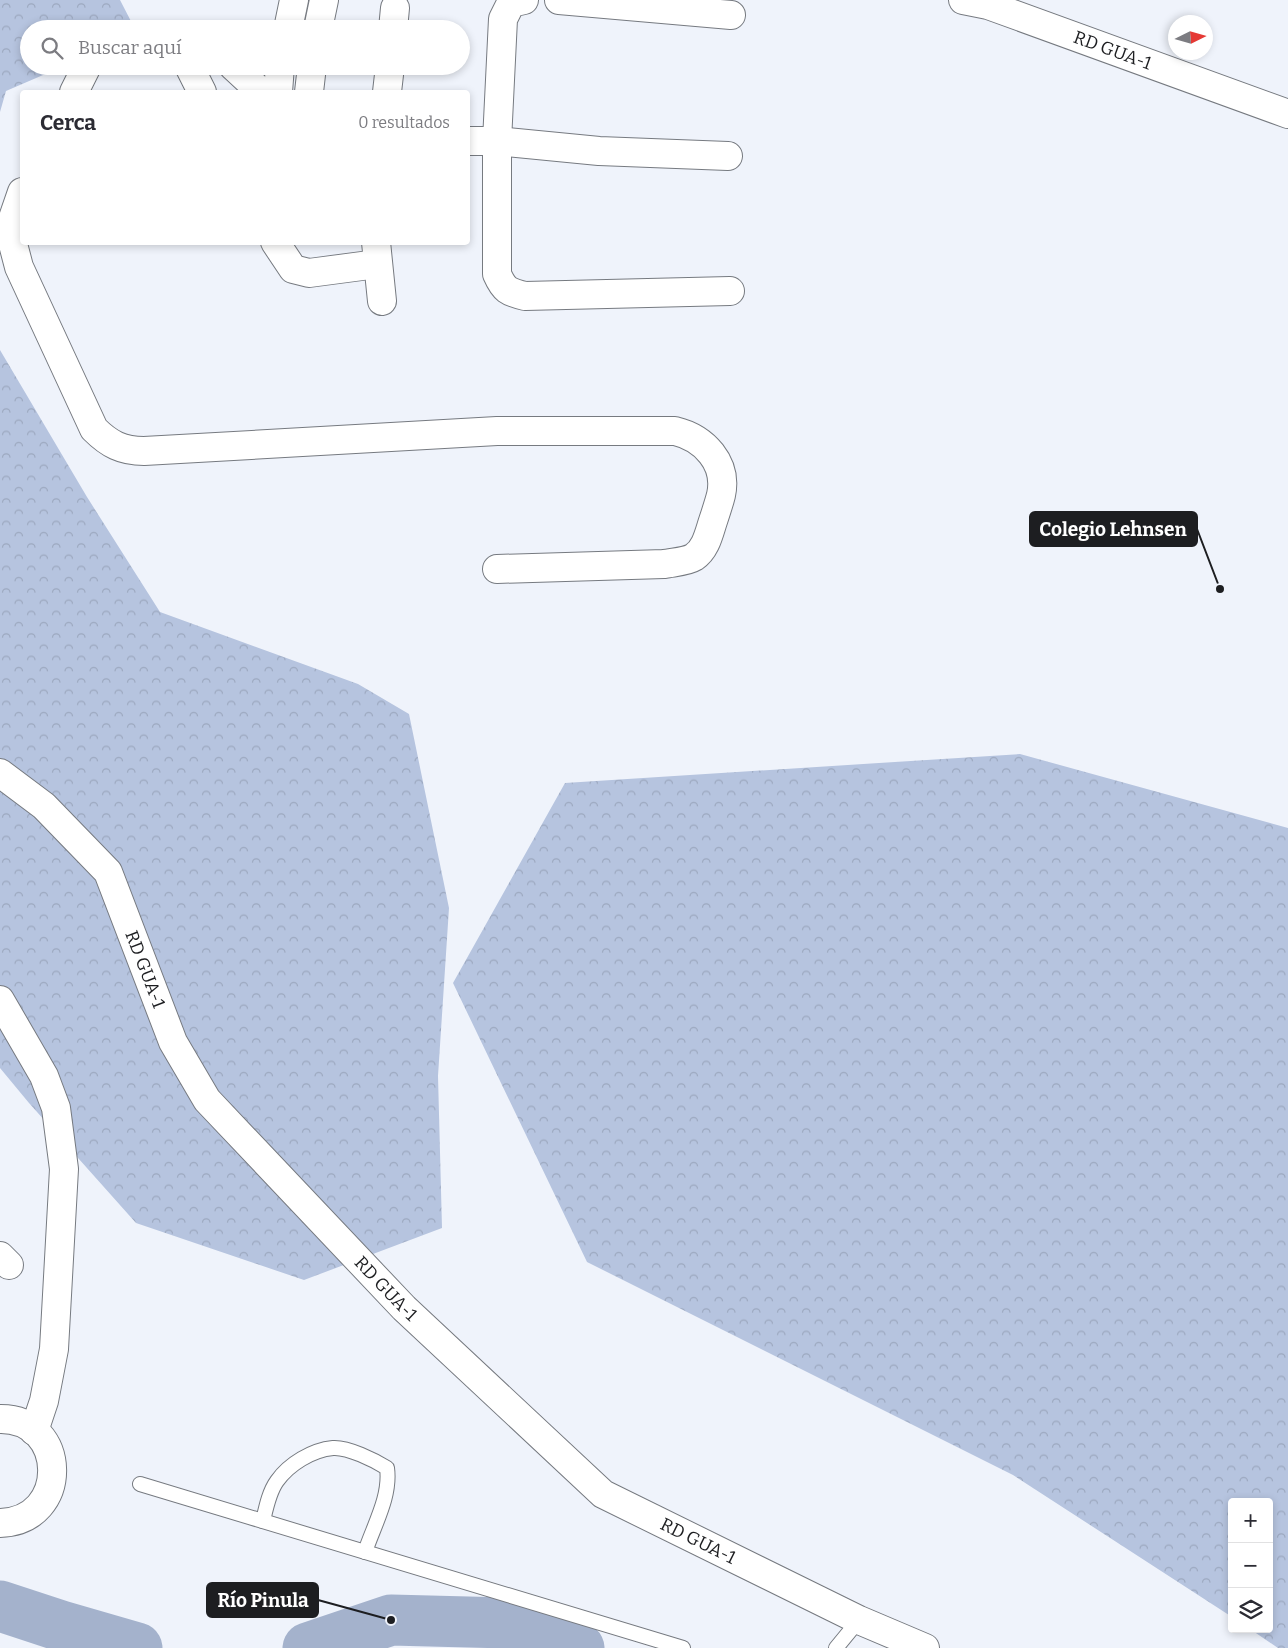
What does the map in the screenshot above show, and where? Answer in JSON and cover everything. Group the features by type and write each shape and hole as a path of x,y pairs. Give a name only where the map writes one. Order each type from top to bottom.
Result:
{"street":[{"path":"290,20 294,0"},
{"path":"320,20 324,0"},
{"path":"524,0 511,3 503,18 496,141 497,274 503,287 512,293 525,296 730,291"},
{"path":"559,0 731,15"},
{"name":"RD GUA-1","path":"963,0 988,6 1288,114"},
{"path":"75,90 83,75"},
{"path":"194,75 201,90"},
{"path":"243,75 260,90"},
{"path":"278,90 279,75"},
{"path":"309,90 311,75"},
{"path":"387,90 389,75"},
{"path":"470,141 496,141 599,151 728,156"},
{"path":"20,198 13,218 13,244 19,267 94,429 105,440 117,447 131,451 144,451 497,431 675,430 698,440 708,448 715,458 720,470 721,494 706,542 694,557 664,564 497,569"},
{"path":"277,245 293,269 309,273 376,253 382,301"},
{"name":"RD GUA-1","path":"0,773 44,806 108,872 173,1042 207,1100 404,1308 603,1494 859,1620 925,1648"},
{"path":"0,1000 44,1076 56,1108 64,1169 54,1349 44,1401 34,1431"},
{"path":"0,1419 22,1423 34,1431 44,1442 51,1455 53,1470 52,1484 46,1498 36,1510 24,1518 0,1523"}],"lane":[{"path":"263,1521 276,1482 287,1470 300,1460 320,1451 334,1448 345,1449 378,1462 387,1468 386,1492 365,1552"},
{"path":"140,1484 683,1648"},
{"path":"836,1648 859,1620"}],"green space":[{"path":"0,0 120,0 130,20 20,20 20,75 43,75 6,91 0,112"},
{"path":"0,350 87,497 160,612 358,684 409,714 449,908 438,1076 442,1228 304,1280 136,1223 0,1068"},
{"path":"1020,754 1288,828 1288,1648 1278,1648 1256,1633 1273,1633 1273,1498 1228,1498 1228,1614 1013,1475 587,1262 453,983 565,783"}],"waterway":[{"path":"0,1606 137,1648"},
{"path":"308,1648 391,1620 507,1623 579,1648"}],"place":[{"name":"Colegio Lehnsen","path":"1220,589"},
{"name":"Río Pinula","path":"391,1620"}]}
